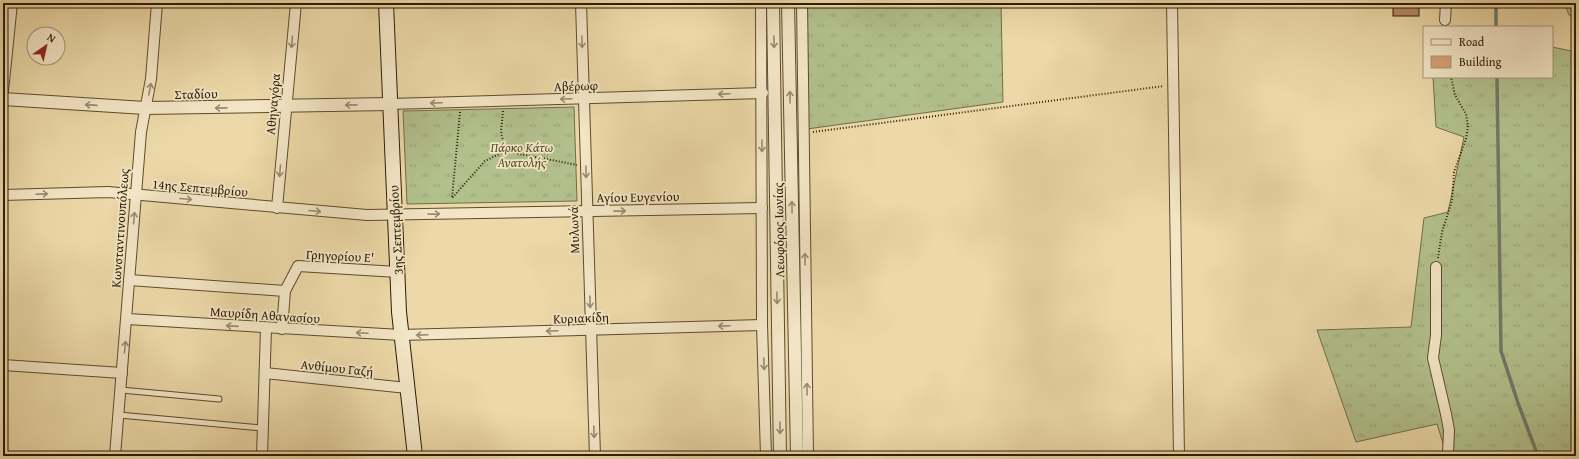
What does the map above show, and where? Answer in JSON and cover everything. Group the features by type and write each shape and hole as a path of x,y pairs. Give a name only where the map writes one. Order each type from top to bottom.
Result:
{"main road":[{"name":"3ης Σεπτεμβρίου","path":"386,3 401,336 415,456"}],"street":[{"path":"3,92 12,3"},
{"name":"Κωνσταντινουπόλεως","path":"115,456 141,132 152,79 157,3"},
{"name":"Αθηναγόρα","path":"277,208 296,3"},
{"name":"Μυλωνά","path":"580,3 595,456"},
{"name":"Λεωφόρος Ιωνίας","path":"761,3 763,93 762,325 766,456"},
{"name":"Λεωφόρος Ιωνίας","path":"773,3 780,456"},
{"name":"Λεωφόρος Ιωνίας","path":"788,3 797,456"},
{"name":"Λεωφόρος Ιωνίας","path":"802,3 808,456"},
{"path":"1172,3 1175,84 1175,208 1179,456"},
{"path":"1445,20 1446,3"},
{"name":"Αβέρωφ","path":"390,104 763,93"},
{"name":"Σταδίου","path":"3,99 145,108 286,107 390,104"},
{"name":"14ης Σεπτεμβρίου","path":"3,195 98,192 367,216 395,215"},
{"name":"Αγίου Ευγενίου","path":"395,215 762,208"},
{"name":"Γρηγορίου Ε'","path":"282,329 285,291 298,266 398,272"},
{"path":"1436,267 1436,335 1433,358 1448,423 1446,456"},
{"path":"129,280 285,291"},
{"name":"Μαυρίδη Αθανασίου","path":"127,319 401,336"},
{"name":"Κυριακίδη","path":"401,336 762,325"},
{"path":"262,456 266,328"},
{"path":"3,365 122,373"},
{"name":"Ανθίμου Γαζή","path":"265,373 407,388"}],"lane":[{"path":"121,390 219,400"},
{"path":"119,415 262,428"}],"path":[{"path":"1436,267 1442,232 1452,201 1454,172 1466,139 1468,126 1466,114 1455,95 1451,78"},
{"path":"804,134 1175,84"},
{"path":"503,101 501,131 506,151"},
{"path":"461,102 452,198 485,161 506,151 586,166"}],"green space":[{"path":"806,3 1001,3 1003,102 807,129"},
{"path":"1564,3 1576,3 1576,20 1569,15"},
{"path":"1553,47 1576,52 1576,456 1447,456 1437,424 1356,442 1317,330 1411,327 1424,218 1448,212 1464,137 1436,127 1433,78 1553,78"},
{"name":"Πάρκο Κάτω Ανατολής","path":"574,107 577,201 407,204 403,111"}],"building":[{"path":"1393,3 1419,3 1419,4 1393,5"}],"waterway":[{"path":"1496,3 1496,26"},
{"path":"1497,78 1501,351 1518,403 1538,456"}]}
